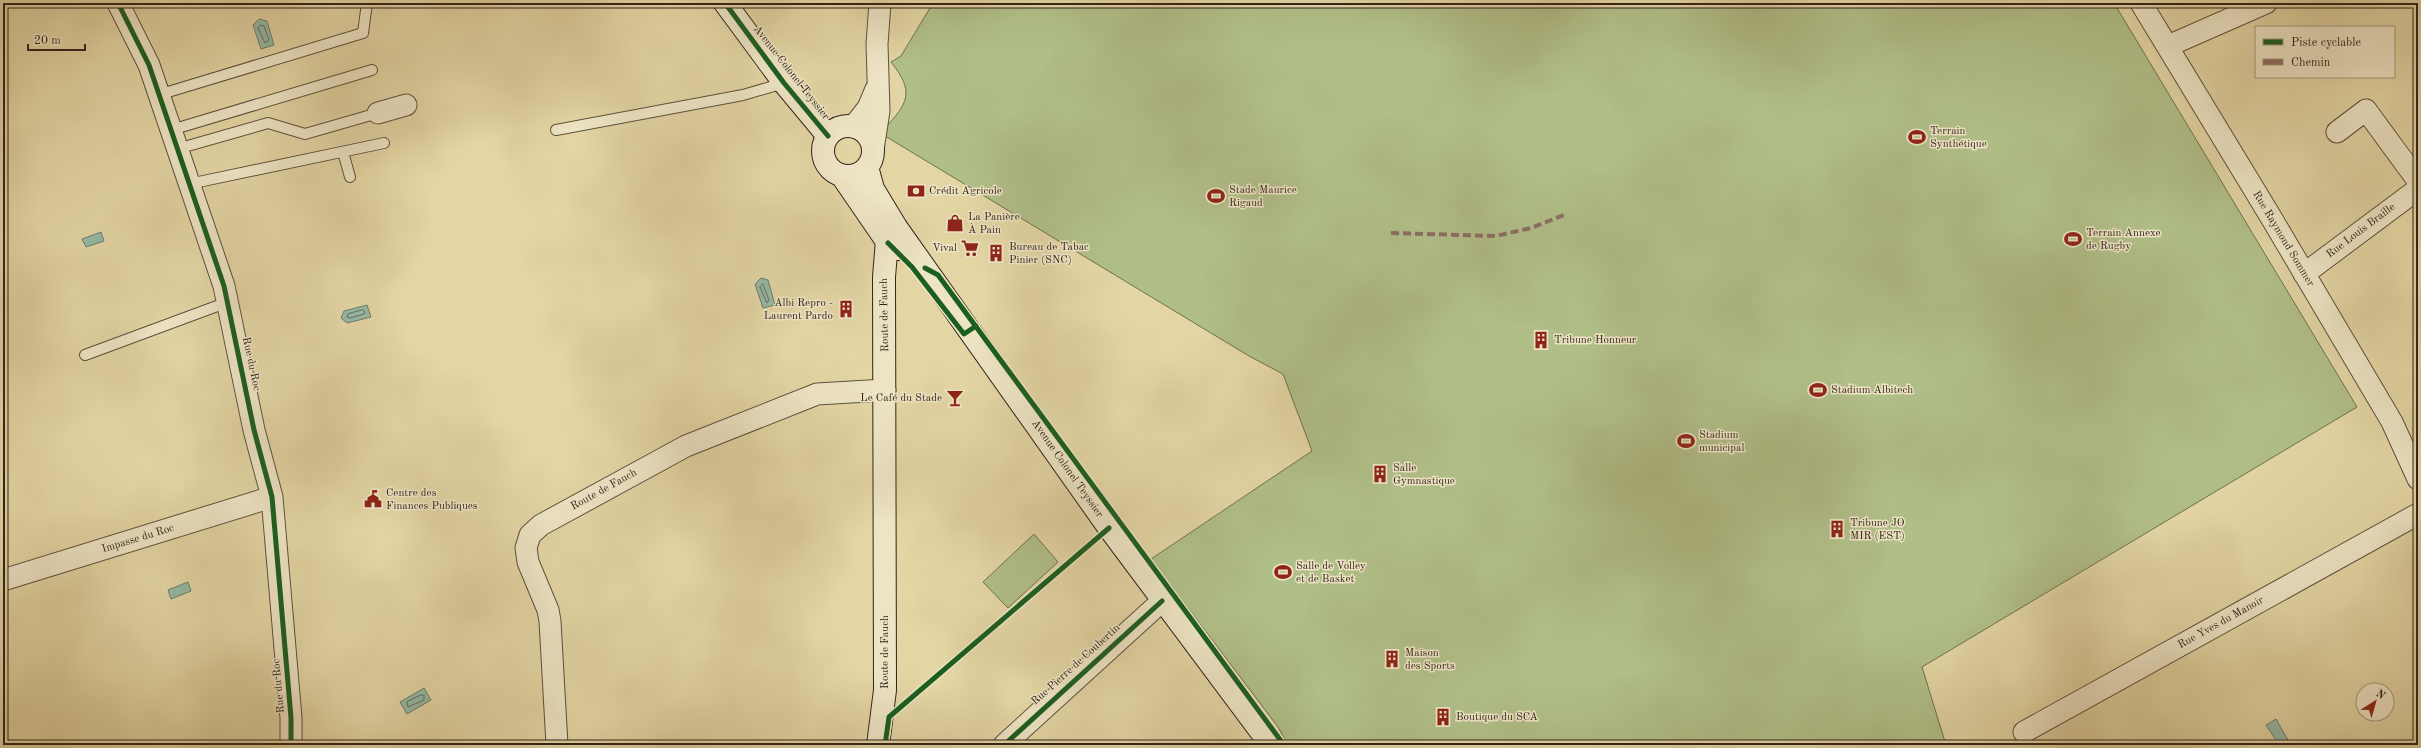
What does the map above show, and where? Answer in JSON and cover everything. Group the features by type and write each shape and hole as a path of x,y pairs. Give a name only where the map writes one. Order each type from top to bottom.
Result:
{"main road":[{"name":"Avenue Colonel Teyssier","path":"725,3 784,83 828,136"},
{"path":"853,127 867,135 870,159 856,175 842,176 828,167 824,160 824,148 828,136 839,128 853,127"},
{"name":"Avenue Colonel Teyssier","path":"870,159 873,189 896,227 1162,600 1271,745"},
{"name":"Avenue Colonel Teyssier","path":"842,176 887,240 925,268"},
{"name":"Route de Fauch","path":"878,745 885,690 884,277 887,240"}],"street":[{"name":"Rue du Roc","path":"118,3 149,65 228,302 254,430 272,497 291,710 291,745"},
{"path":"870,159 879,111 878,85 880,3"},
{"name":"Rue Raymond Sommer","path":"2141,3 2392,422 2418,480"},
{"path":"2168,46 2266,3"},
{"path":"853,127 868,108 878,85"},
{"path":"378,113 406,105"},
{"path":"2337,132 2366,110 2418,181"},
{"name":"Rue Louis Braille","path":"2304,274 2418,189"},
{"name":"Route de Fauch","path":"557,745 550,621 548,610 528,562 526,548 530,535 541,526 574,506 686,446 817,394 885,390"},
{"name":"Impasse du Roc","path":"3,580 272,497"},
{"name":"Rue Yves du Manoir","path":"2024,732 2418,514"},
{"name":"Rue Pierre de Coubertin","path":"1004,745 1162,600"}],"lane":[{"path":"158,95 363,32 367,3"},
{"path":"174,140 372,70"},
{"path":"556,130 743,95 784,83"},
{"path":"174,140 268,123 305,134 378,113"},
{"path":"189,184 384,143"},
{"path":"343,152 350,177"},
{"path":"85,356 228,302"}],"green space":[{"name":"Stadium Albitech","path":"933,3 2114,3 2357,407 1922,667 1946,745 1288,745 1278,727 1151,559 1312,451 1283,374 1249,356 885,136 885,128 899,111 906,97 906,89 903,81 899,72 891,62 901,56"},
{"path":"1034,534 1058,562 1008,608 983,582"}],"water":[{"path":"259,19 267,21 274,45 261,49 253,25"},
{"path":"101,232 104,241 86,247 82,239"},
{"path":"761,278 768,280 775,305 763,308 755,284"},
{"path":"367,305 371,317 347,323 341,318 344,311"},
{"path":"188,582 191,591 171,599 168,590"},
{"path":"424,688 431,700 407,714 400,702"},
{"path":"2276,719 2288,740 2279,745 2266,725"}],"marked path":[{"path":"1391,233 1496,236 1531,228 1564,215"}],"cycle path":[{"path":"118,3 149,65 224,286 254,430 272,497 291,718 291,745"},
{"path":"725,3 784,83 828,136"},
{"path":"888,243 912,267 964,334 976,326"},
{"path":"925,268 938,275 1284,745"},
{"path":"885,745 889,717 1109,528"},
{"path":"1004,745 1162,601"}],"place":[{"name":"Terrain Synthétique","path":"1917,137"},
{"name":"Crédit Agricole","path":"916,191"},
{"name":"Stade Maurice Rigaud","path":"1216,196"},
{"name":"La Panière À Pain","path":"955,223"},
{"name":"Terrain Annexe de Rugby","path":"2073,239"},
{"name":"Vival","path":"970,248"},
{"name":"Bureau de Tabac Pinier (SNC)","path":"996,253"},
{"name":"Albi Repro - Laurent Pardo","path":"846,309"},
{"name":"Tribune Honneur","path":"1541,340"},
{"name":"Stadium Albitech","path":"1818,390"},
{"name":"Le Café du Stade","path":"955,398"},
{"name":"Stadium municipal","path":"1686,441"},
{"name":"Salle Gymnastique","path":"1380,474"},
{"name":"Centre des Finances Publiques","path":"373,499"},
{"name":"Tribune JO MIR (EST)","path":"1837,529"},
{"name":"Salle de Volley et de Basket","path":"1283,572"},
{"name":"Maison des Sports","path":"1392,659"},
{"name":"Boutique du SCA","path":"1443,717"}]}
